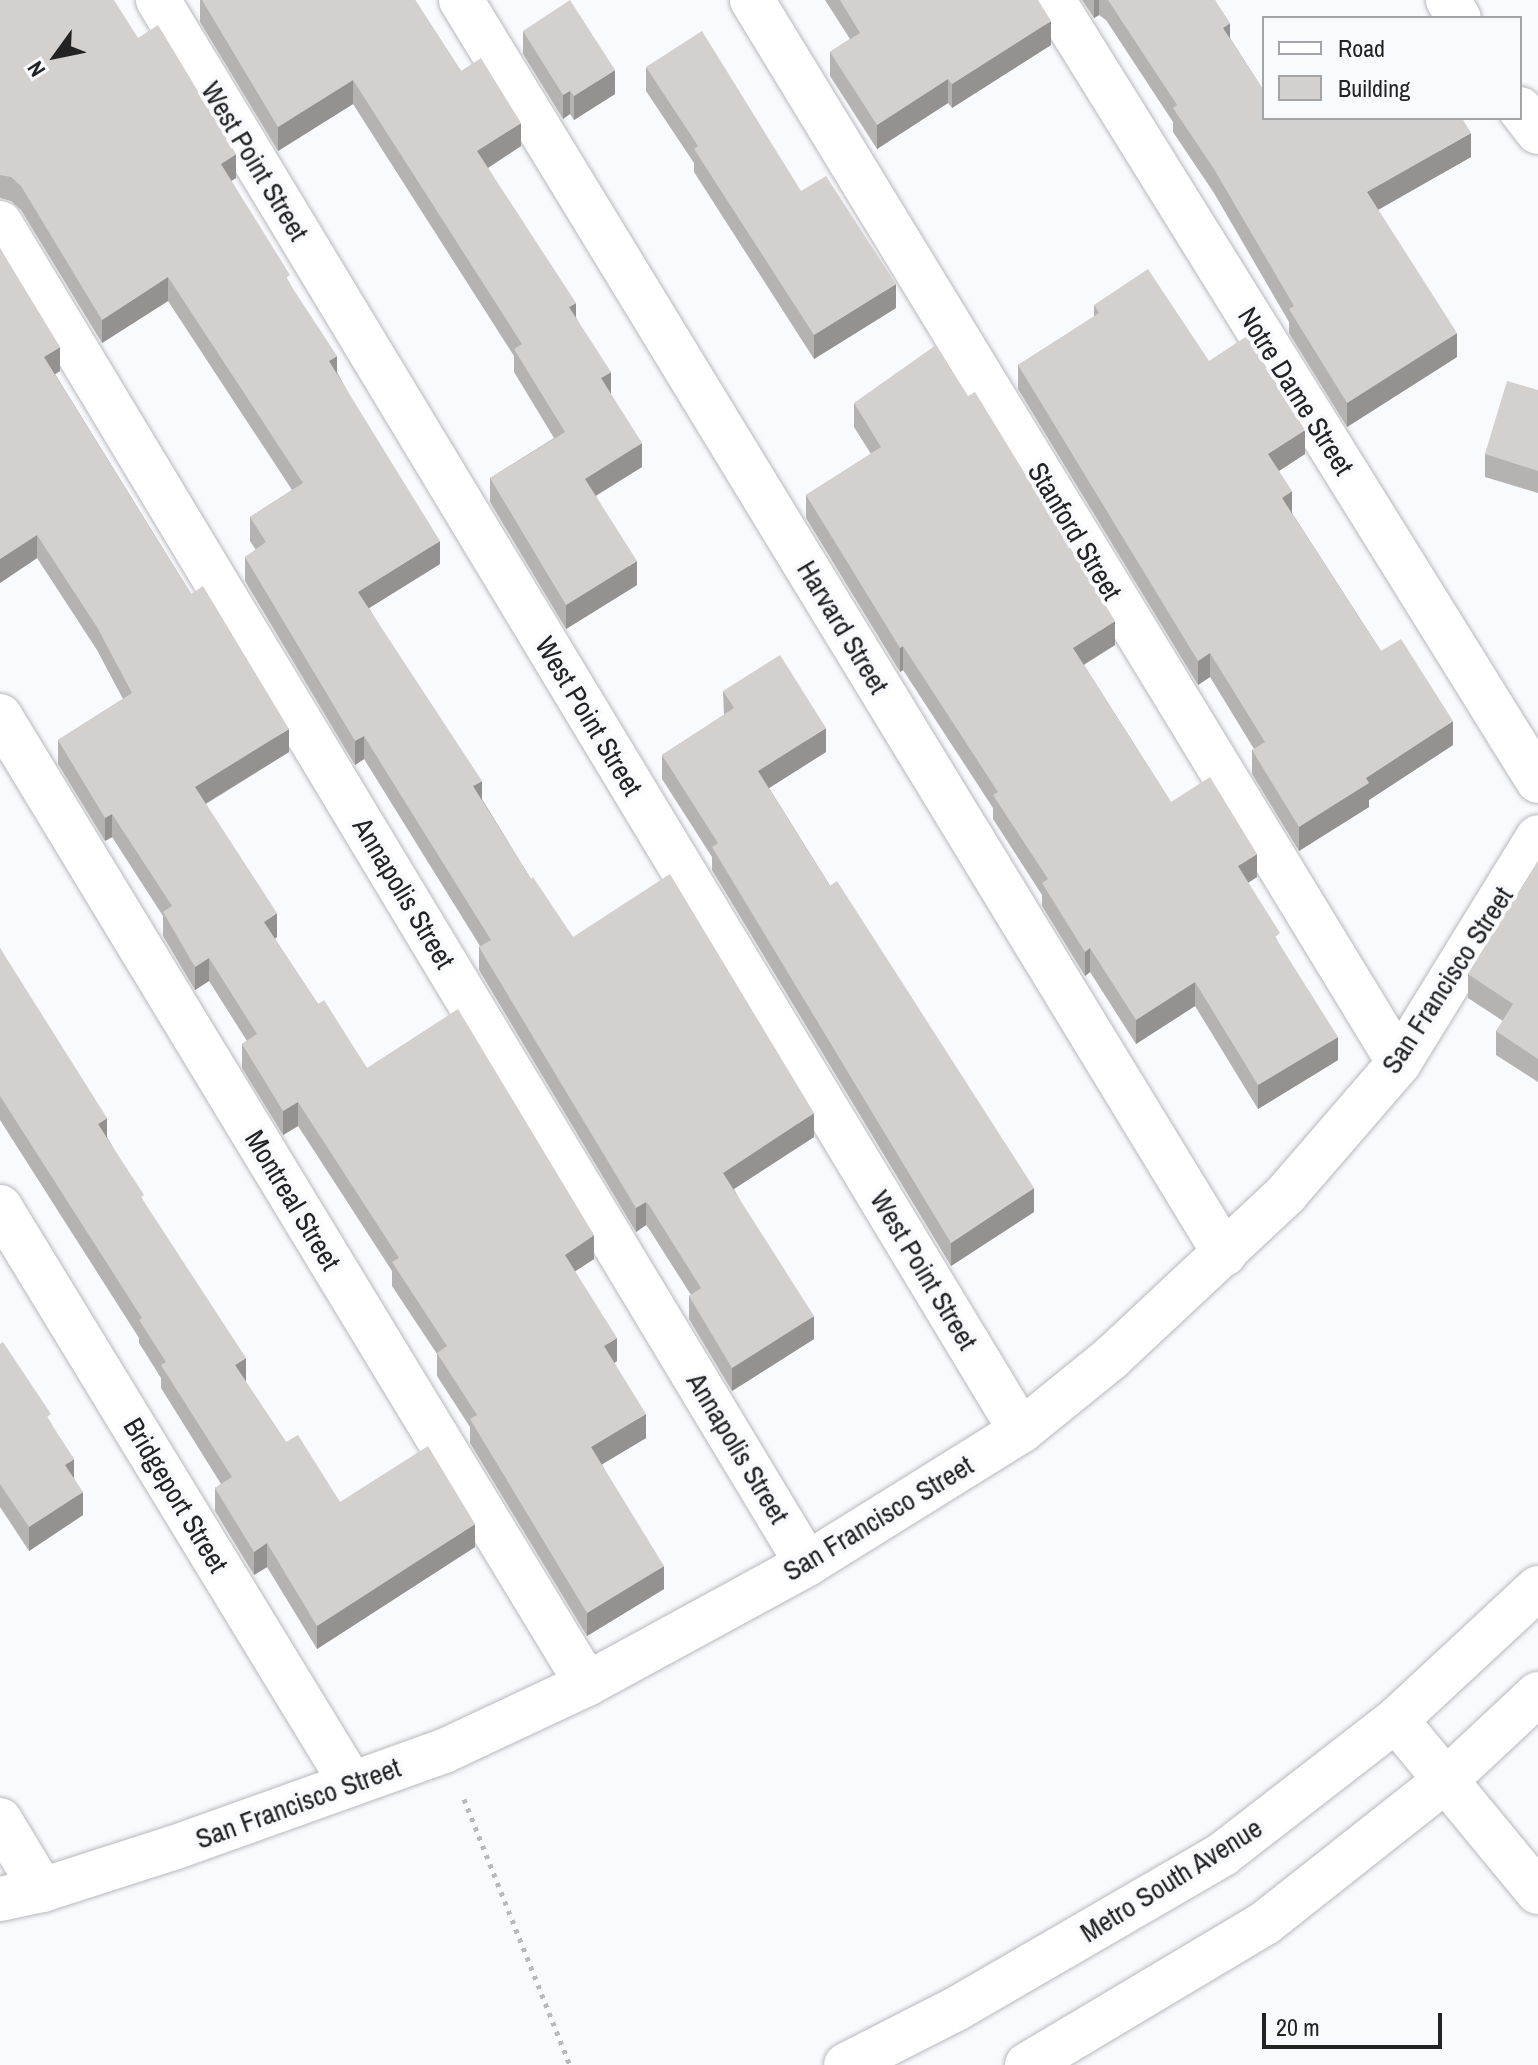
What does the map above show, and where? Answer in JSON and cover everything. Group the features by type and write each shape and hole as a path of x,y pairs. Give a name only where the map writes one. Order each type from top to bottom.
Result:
{"street":[{"name":"West Point Street","path":"158,0 1021,1431"},
{"name":"Harvard Street","path":"461,0 1225,1254"},
{"name":"Stanford Street","path":"752,0 1399,1063"},
{"name":"Notre Dame Street","path":"1053,0 1538,781"},
{"path":"1522,112 1538,132"},
{"name":"Annapolis Street","path":"0,223 807,1564"},
{"name":"Montreal Street","path":"0,716 587,1684"},
{"name":"San Francisco Street","path":"0,1899 42,1890 173,1848 444,1751 587,1684 807,1564 1021,1431 1111,1358 1286,1194 1399,1063 1538,837"},
{"name":"Bridgeport Street","path":"0,1207 351,1783"},
{"name":"Metro South Avenue","path":"846,2065 956,2009 1223,1854 1396,1720 1538,1588"},
{"path":"1027,2065 1265,1923 1446,1780 1538,1694"},
{"path":"1396,1720 1538,1892"},
{"path":"0,1820 42,1890"}],"path":[{"path":"444,1751 570,2065"}],"building":[{"path":"0,0 114,0 138,38 158,25 236,154 221,164 290,275 286,278 337,356 329,361 440,541 358,592 482,781 473,786 531,879 533,877 573,937 670,874 814,1113 723,1173 814,1316 732,1368 689,1296 701,1288 649,1205 646,1202 636,1208 479,947 491,940 364,736 355,741 245,557 266,542 250,517 303,483 168,277 102,320 21,186 11,177 0,175"},
{"path":"202,0 415,0 461,71 481,58 521,123 477,151 576,303 569,307 611,372 601,378 642,443 585,479 637,561 566,605 490,478 565,432 514,349 522,344 353,80 278,127"},
{"path":"570,0 615,70 574,96 570,91 563,95 523,31"},
{"path":"840,0 1038,0 1051,21 952,84 948,79 877,125 830,52 860,33"},
{"path":"1108,0 1215,0 1230,23 1223,28 1262,88 1262,120 1463,120 1471,133 1367,192 1457,333 1347,403 1289,309 1294,306 1214,169 1173,108 1177,105"},
{"path":"702,31 801,191 826,176 896,284 814,335 694,149 698,146 646,67"},
{"path":"0,248 60,347 44,357 191,594 203,586 289,729 195,787 277,913 264,922 318,1004 324,1000 367,1068 458,1009 594,1235 565,1255 617,1338 604,1346 646,1414 591,1447 664,1566 587,1613 470,1419 477,1415 437,1353 447,1346 392,1262 399,1258 298,1102 283,1111 242,1044 257,1034 209,958 195,967 163,912 172,906 112,814 105,818 58,740 132,693 97,627 37,535 0,559"},
{"path":"1148,269 1209,361 1247,336 1305,430 1268,454 1292,491 1282,498 1381,651 1401,639 1453,721 1366,778 1369,783 1299,827 1252,750 1265,742 1210,653 1198,661 1018,365 1099,313 1094,305"},
{"path":"936,345 968,396 975,392 1115,621 1073,648 1171,802 1210,777 1257,854 1238,866 1280,933 1275,937 1338,1037 1258,1085 1195,982 1136,1020 1090,948 1085,952 1042,883 1048,879 993,795 998,792 903,646 900,648 806,495 881,447 854,403"},
{"path":"1507,381 1538,390 1538,471 1485,454"},
{"path":"780,655 826,728 758,771 830,886 837,881 1034,1188 951,1243 712,847 718,843 662,755 734,708 723,691"},
{"path":"1538,861 1538,1059 1496,1031 1513,1004 1468,974"},
{"path":"0,948 107,1118 98,1124 144,1195 141,1197 246,1358 235,1365 286,1442 298,1435 340,1502 428,1446 475,1524 317,1626 267,1543 254,1552 215,1488 232,1477 161,1365 166,1362 139,1320 142,1318 0,1096"},
{"path":"3,1342 51,1414 47,1417 74,1459 65,1465 83,1492 29,1527 0,1484 0,1344"}]}
